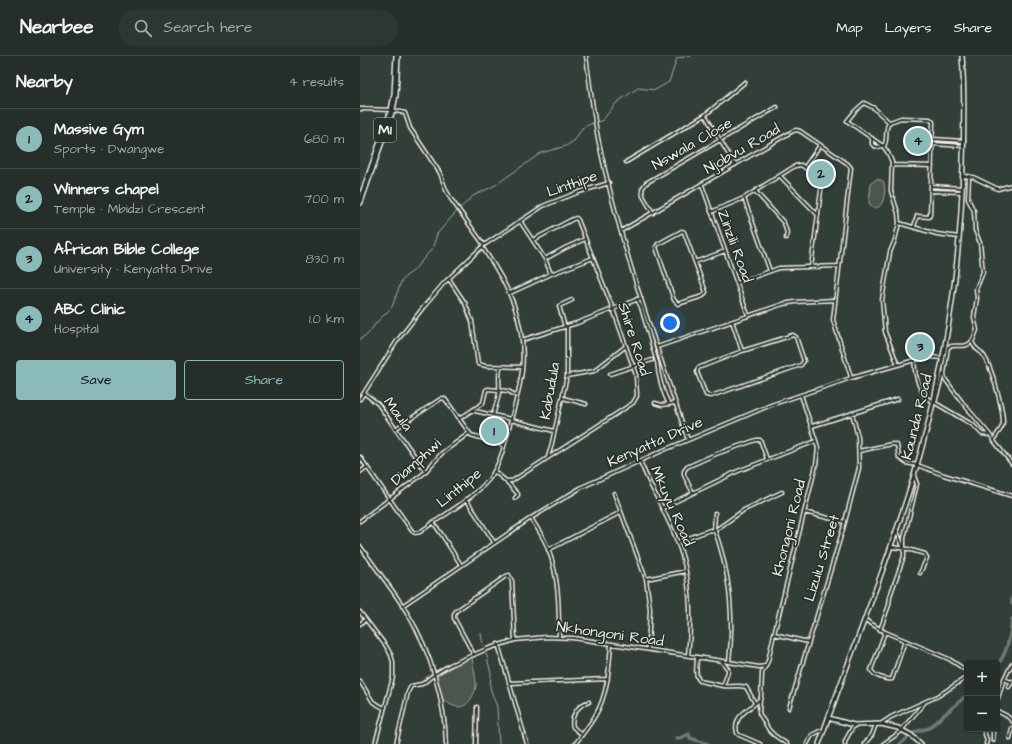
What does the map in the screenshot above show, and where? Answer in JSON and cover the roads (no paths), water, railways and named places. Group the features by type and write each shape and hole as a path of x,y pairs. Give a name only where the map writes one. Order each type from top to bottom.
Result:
{"highway":[{"name":"M1","path":"360,202 392,110 395,95 397,56"}],"main road":[{"name":"Kaunda Road","path":"819,744 896,530 917,465 934,402 950,321 959,237 964,146 962,56"},
{"path":"828,718 854,725 881,724 902,729 921,744"}],"street":[{"path":"586,56 596,126 621,231 641,298 688,440"},
{"path":"626,162 705,115 745,82"},
{"path":"889,122 874,108 866,103 862,104 847,121 883,145 890,155 892,165 892,191 899,223 890,252 882,300 885,332 898,365"},
{"name":"Nswala Close","path":"652,213 642,194 644,185 777,107"},
{"path":"360,109 392,110 405,114 410,128 440,174 451,199 483,246"},
{"path":"705,115 735,165"},
{"path":"889,122 901,118 930,119 934,125 930,216 917,216 914,227"},
{"path":"872,138 872,144 874,146 879,147 886,143 886,130 889,122"},
{"name":"Njobvu Road","path":"621,231 795,130 800,131 848,164 852,169 833,318 834,326 851,378"},
{"path":"933,139 964,141"},
{"path":"933,144 964,146"},
{"path":"805,167 820,145"},
{"path":"711,212 744,198 796,165 805,167 820,178 822,182 811,267"},
{"path":"892,165 932,166"},
{"path":"780,176 818,216"},
{"path":"963,176 974,177 998,189 1012,185"},
{"path":"934,402 944,372 948,347 950,345 969,345 977,330 974,317 977,298 976,289 983,272 980,247 974,227 974,211 968,199 969,176"},
{"name":"Linthipe","path":"360,399 397,341 422,309 449,278 483,246 543,206 579,192 609,183"},
{"name":"Zinzili Road","path":"702,185 748,315"},
{"path":"932,186 962,188"},
{"path":"755,191 784,223 787,232 786,238"},
{"path":"931,191 962,192"},
{"path":"744,198 770,271"},
{"name":"Shire Road","path":"506,481 512,481 635,401 637,396 637,385 633,366 613,309 578,220 574,218 533,240"},
{"path":"520,221 545,259 551,274"},
{"path":"899,223 937,234 959,237"},
{"path":"683,231 690,245 695,262 706,293 703,296 681,304 677,303 674,300 656,246 678,232 683,231"},
{"path":"545,259 586,239"},
{"name":"Linthipe","path":"360,457 413,532 418,532 466,499 486,482 494,471 504,445 517,396 522,367 522,340 515,306 510,293 483,246"},
{"path":"695,262 725,251"},
{"path":"510,293 551,274 593,258"},
{"path":"737,283 780,268 839,266"},
{"path":"449,278 465,303 470,316 478,364 500,367 522,367"},
{"path":"522,340 566,327 641,298"},
{"path":"637,299 641,307 656,359 659,364 658,374 669,404"},
{"name":"Kabudula","path":"547,458 563,398 567,376 566,327 559,306 572,300"},
{"path":"657,347 786,303 835,300"},
{"path":"732,321 742,351"},
{"path":"793,335 796,337 804,360 801,365 711,396 706,395 697,372 698,368 742,351 793,335"},
{"path":"972,341 975,349 984,356 998,394 1003,423 1002,429 994,440"},
{"path":"567,376 594,371 626,346"},
{"name":"Kenyatta Drive","path":"402,606 494,542 531,518 591,483 761,409 851,378 915,360 930,357 943,358"},
{"path":"610,374 652,360"},
{"path":"915,360 914,369 921,391 925,397 973,425 982,434 990,435"},
{"path":"493,415 499,390 500,381 498,376 500,367"},
{"path":"944,372 948,384 1012,464"},
{"path":"459,419 483,403 487,389 508,391 517,396"},
{"name":"Maula","path":"364,393 375,401 426,472"},
{"name":"Khongoni Road","path":"787,744 771,733 759,711 762,673 768,661 816,465 818,448 801,395"},
{"path":"395,429 442,398 445,399 469,433 477,438 504,445"},
{"path":"563,398 586,404"},
{"path":"812,426 852,412 898,399"},
{"path":"655,403 660,405 675,403"},
{"path":"471,411 493,415 554,431"},
{"name":"Lizulu Street","path":"789,708 845,522 859,468 858,437 852,412"},
{"name":"Diamphwi","path":"360,521 426,472 442,453 469,433"},
{"path":"693,493 684,475 684,471 687,467 716,454 757,440 761,442 768,460"},
{"path":"662,508 738,471 816,441"},
{"path":"859,451 892,444 898,445 898,456 902,461 1012,496"},
{"name":"Mkuyu Road","path":"640,461 678,542 686,571 691,618 688,656"},
{"path":"360,472 367,467"},
{"path":"494,471 518,494 515,498"},
{"path":"880,630 904,556 904,538 917,484 914,475"},
{"path":"678,542 710,530 714,531 744,510 782,492"},
{"path":"614,493 646,579 650,613 648,650"},
{"path":"466,499 494,542"},
{"path":"548,550 621,512"},
{"path":"804,512 845,522"},
{"path":"715,513 714,531 721,554 728,590 731,630 729,662"},
{"path":"531,518 548,550 554,570 559,596 559,637"},
{"path":"433,522 461,565"},
{"path":"896,530 903,548"},
{"path":"360,546 410,618 419,637 435,674 444,715 446,744"},
{"path":"890,546 903,548 926,555 927,558 920,573"},
{"path":"646,579 686,571"},
{"path":"474,655 454,618 454,614 456,611 506,576 511,577 512,581 515,640"},
{"path":"360,612 386,646 393,662 392,677 375,744"},
{"path":"864,619 880,630 942,656 964,668"},
{"path":"360,624 366,620"},
{"path":"885,632 871,670 874,674 892,679 905,641"},
{"path":"774,634 808,642"},
{"name":"Nkhongoni Road","path":"396,744 410,688 424,682 435,674 498,644 515,640 559,637 721,661 766,666"},
{"path":"498,644 527,744"},
{"path":"575,744 599,708 608,679 611,644"},
{"path":"697,657 697,679 723,686 730,687 740,685 746,687 755,703"},
{"path":"721,661 728,669 723,686"},
{"path":"999,696 1004,679 1012,664"},
{"path":"509,684 608,679"},
{"path":"881,724 891,717 944,692 964,679"},
{"path":"1004,679 1012,681 1009,688"},
{"path":"360,681 373,702 384,708"},
{"path":"760,744 739,735 736,730 736,724 741,715 761,698"},
{"path":"582,735 573,727 572,721 579,707 588,702"},
{"path":"883,744 902,729 924,702"},
{"path":"476,744 477,707"},
{"path":"1000,713 1007,716 1012,721"},
{"path":"864,744 872,735 876,724"},
{"path":"845,744 845,741 854,725"},
{"path":"1010,738 1012,728"},
{"path":"807,744 812,735 823,731"},
{"path":"985,732 987,740 986,744"},
{"path":"993,732 993,740"}],"waterway":[{"path":"597,122 603,120 616,103 638,88 655,90 669,82 677,58 691,56"},
{"path":"459,209 473,196 494,186 541,153 566,146 575,140 582,128 593,123"},
{"path":"360,339 368,334 376,323 392,307 401,282 413,271 432,249 437,234 458,210"},
{"path":"1012,598 1012,604"},
{"path":"1000,661 1006,650 1012,619"},
{"path":"481,633 483,646"},
{"path":"486,653 491,674 491,691 497,707 499,744"},
{"path":"900,744 915,732 929,728 966,696"},
{"path":"676,738 689,734 690,738 708,744"}],"place":[{"name":"ABC Clinic","path":"918,141"},
{"name":"Winners chapel","path":"821,174"},
{"name":"African Bible College","path":"920,347"},
{"name":"Massive Gym","path":"494,431"}]}
